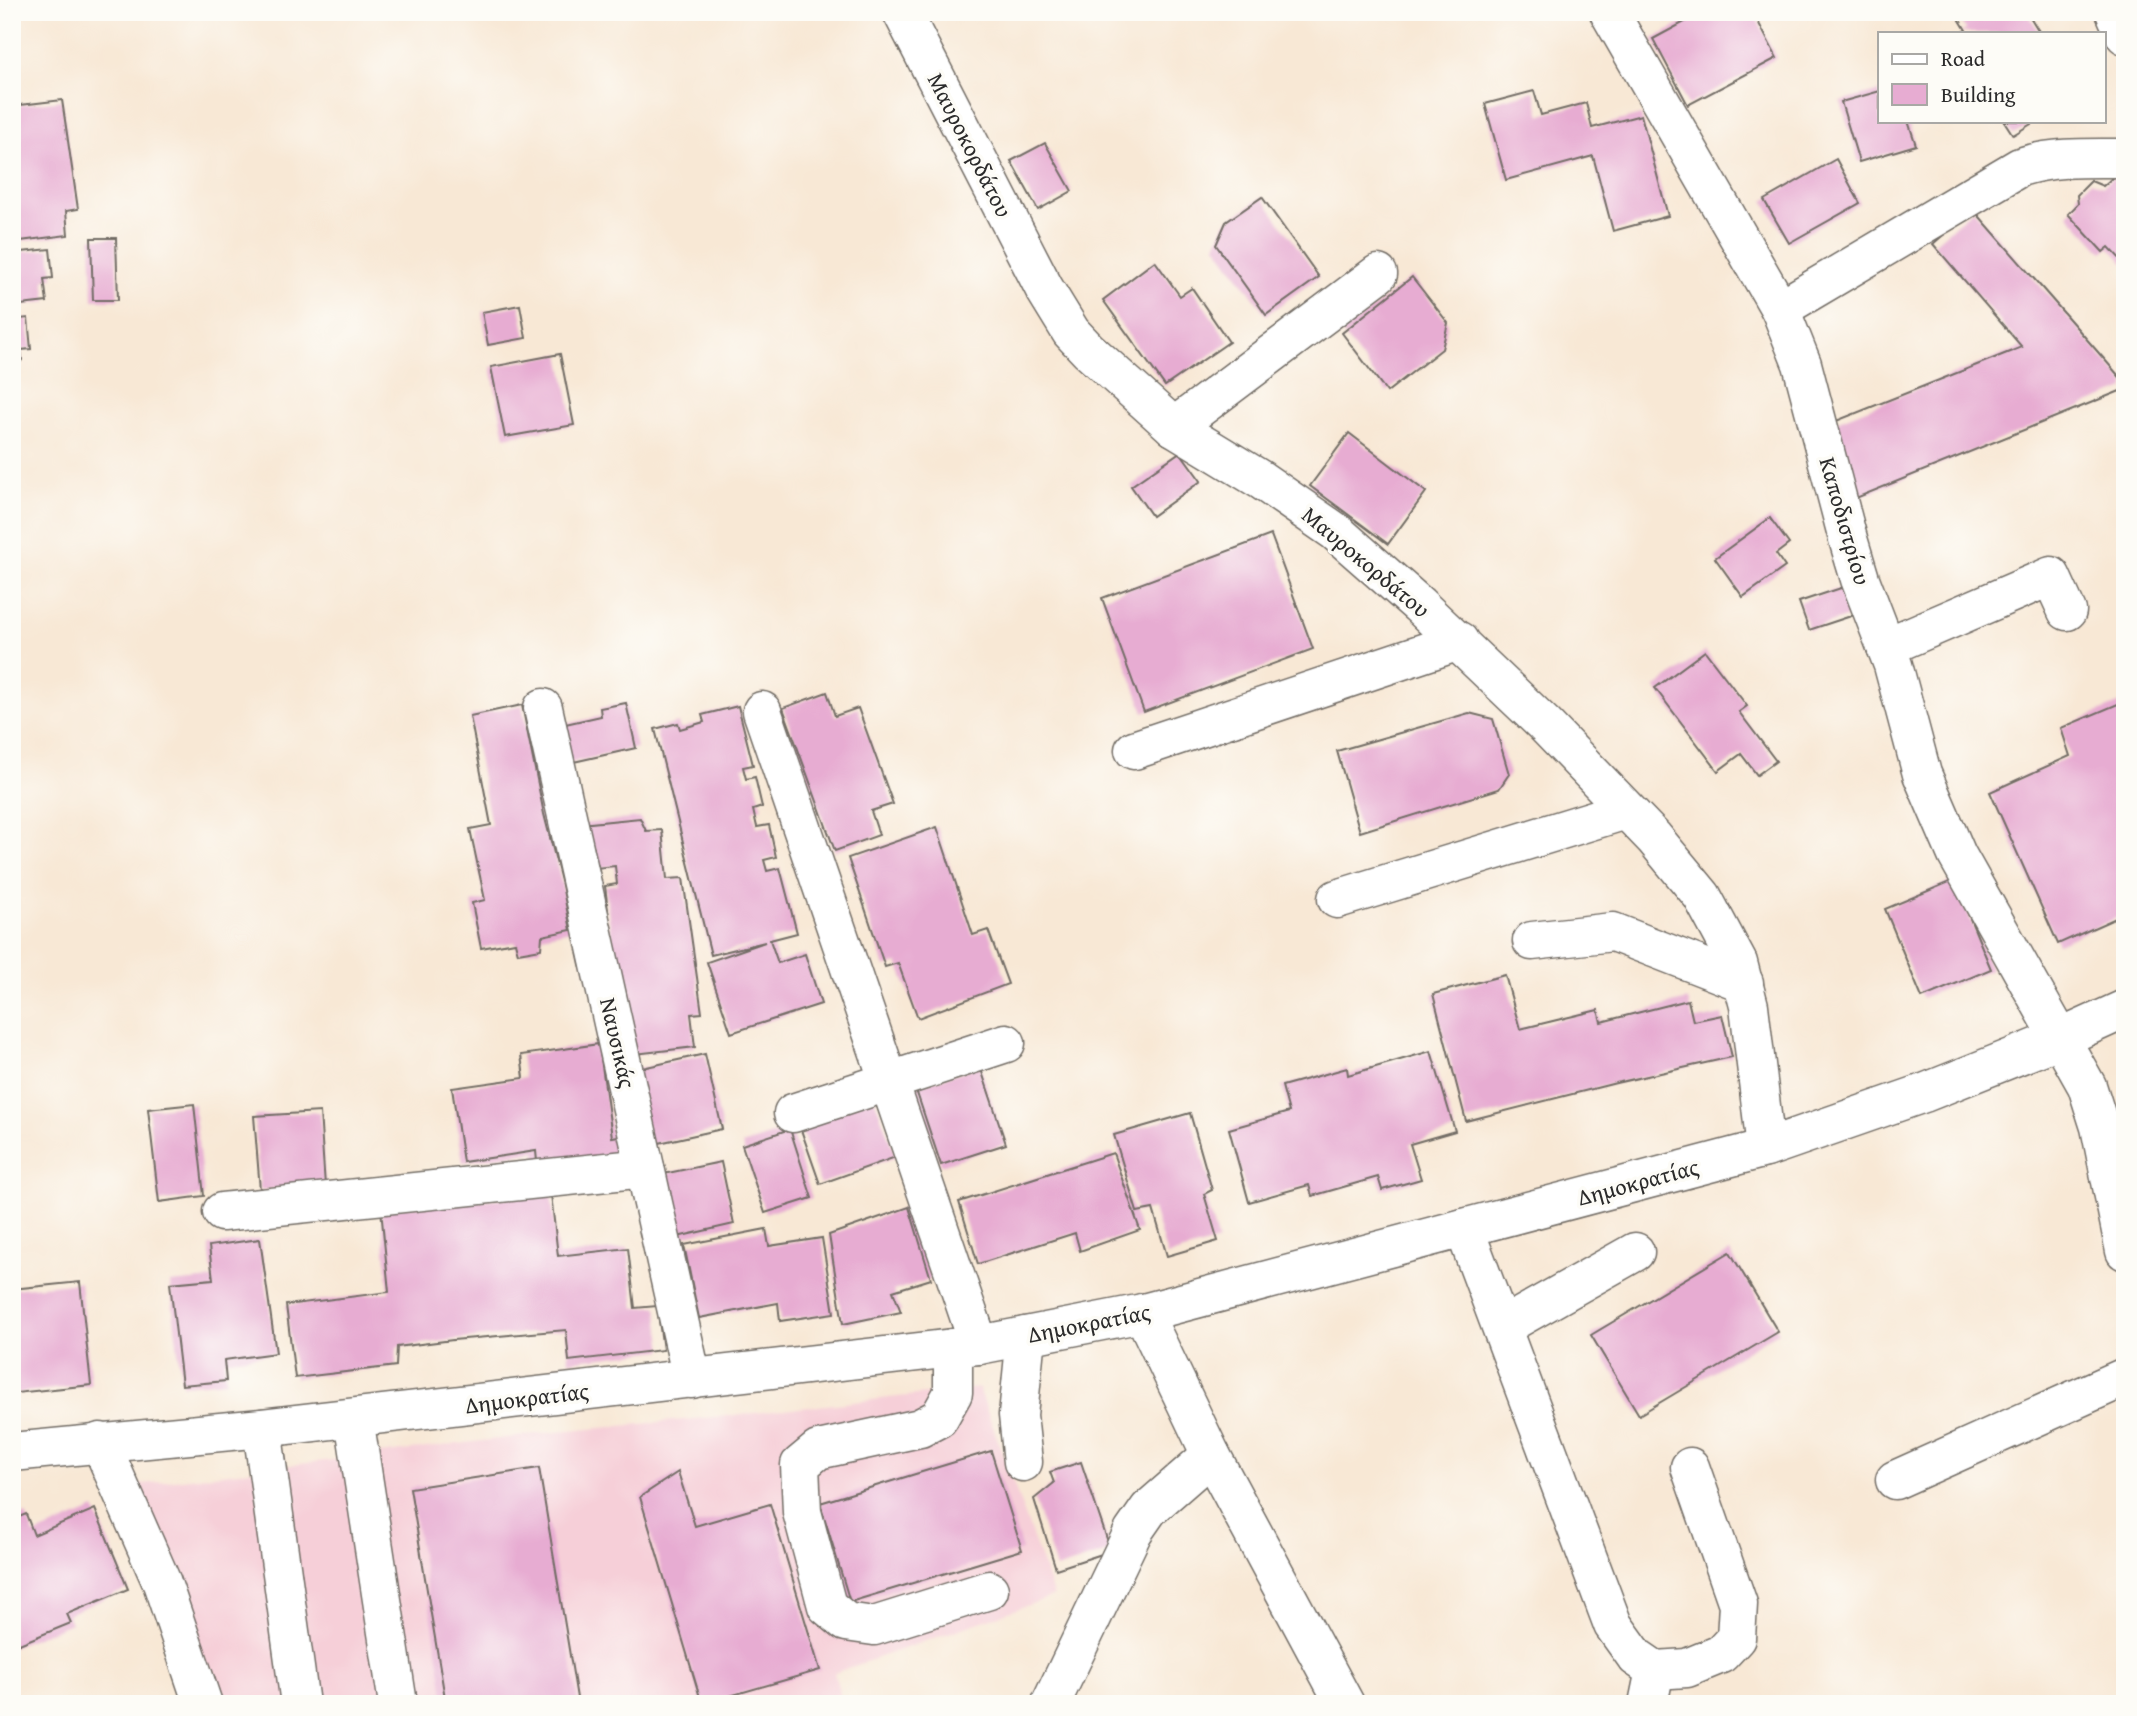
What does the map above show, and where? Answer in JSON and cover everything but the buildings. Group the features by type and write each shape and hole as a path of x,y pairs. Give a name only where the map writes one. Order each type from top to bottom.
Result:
{"street":[{"name":"Μαυροκορδάτου","path":"902,12 1059,314 1071,332 1174,426 1282,494 1369,559 1544,724 1680,868 1702,896 1728,941 1744,983 1766,1147"},
{"name":"Καποδιστρίου","path":"1609,12 1780,309 1802,364 1848,539 1886,647 1922,774 1957,855 2087,1086 2100,1127 2125,1251"},
{"path":"2115,12 2125,35"},
{"path":"1780,309 2020,167 2036,162 2074,158 2125,158"},
{"path":"1174,426 1378,274"},
{"path":"1886,647 2051,576 2067,611"},
{"path":"1134,750 1459,641"},
{"name":"Ναυσικάς","path":"543,708 692,1379"},
{"path":"762,711 889,1081 966,1347 953,1393 939,1419 920,1428 818,1450 800,1465 802,1512 827,1606 846,1622 874,1626 989,1590"},
{"path":"1337,899 1626,810"},
{"path":"1532,941 1613,932 1744,983"},
{"name":"Δημοκρατίας","path":"12,1452 354,1418 966,1347 1143,1313 1766,1147 1898,1103 2059,1039 2125,1009"},
{"path":"793,1113 1006,1043"},
{"path":"222,1212 645,1168"},
{"path":"1464,1228 1614,1625 1636,1657 1651,1687 1721,1654 1736,1638 1738,1604 1690,1467"},
{"path":"1502,1327 1635,1252"},
{"path":"1143,1313 1211,1455 1345,1704"},
{"path":"1023,1462 1018,1415 1026,1336"},
{"path":"1895,1480 2125,1377"},
{"path":"354,1418 398,1704"},
{"path":"262,1428 300,1704"},
{"path":"100,1442 162,1583 203,1704"},
{"path":"1051,1703 1133,1532 1149,1509 1211,1455"}],"shaded area":[{"path":"979,1388 1054,1596 834,1673 843,1704 212,1704 135,1485 537,1434"}]}
